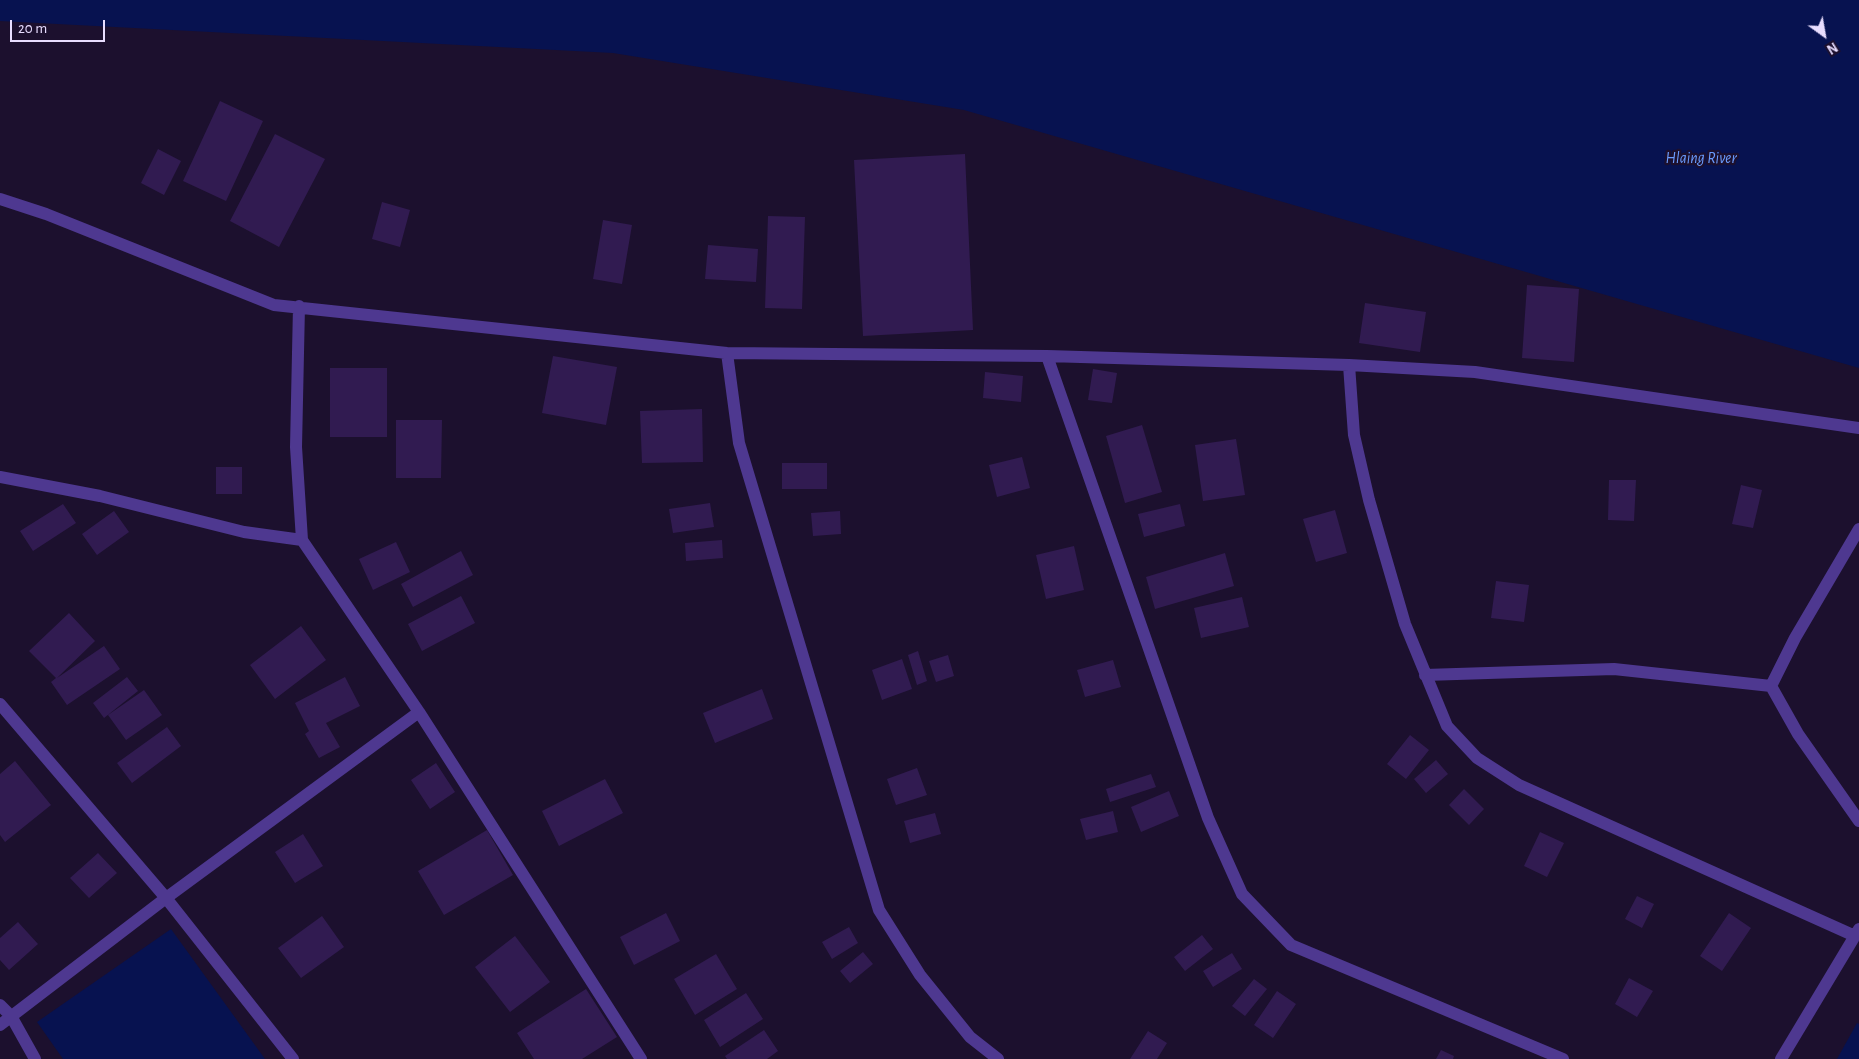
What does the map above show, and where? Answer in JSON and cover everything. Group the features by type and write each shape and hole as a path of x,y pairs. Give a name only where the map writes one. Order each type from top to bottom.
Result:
{"street":[{"path":"0,198 46,214 274,305 299,306 727,353 1047,356 1349,365 1474,372 1859,428"},
{"path":"299,306 296,447 302,540 419,712 641,1059"},
{"path":"727,353 739,443 880,910 920,975 970,1037 998,1059"},
{"path":"1047,356 1208,818 1242,894 1291,945 1563,1059"},
{"path":"1349,365 1354,435 1369,500 1405,624 1447,726 1477,758 1519,785 1857,932 1781,1059"},
{"path":"0,477 100,496 244,532 302,540"},
{"path":"1771,686 1795,638 1859,529"},
{"path":"1425,675 1614,669 1771,686"},
{"path":"1771,686 1798,734 1859,820"},
{"path":"0,704 166,898 293,1059"},
{"path":"0,1024 166,898 419,712"},
{"path":"0,1006 11,1016 35,1059"}],"water":[{"name":"Hlaing River","path":"0,0 1859,0 1859,368 964,110 613,53 0,21"},
{"path":"171,929 265,1059 63,1059 37,1022"},
{"path":"1857,1023 1859,1024 1859,1059 1837,1059"}],"building":[{"path":"220,101 263,121 226,201 183,181"},
{"path":"275,134 325,159 279,247 230,221"},
{"path":"158,149 181,161 164,195 141,183"},
{"path":"965,154 973,330 863,336 854,160"},
{"path":"382,202 410,210 400,247 372,239"},
{"path":"768,216 805,217 802,309 765,308"},
{"path":"603,220 632,225 622,284 593,279"},
{"path":"708,245 758,249 756,282 705,279"},
{"path":"1527,285 1579,289 1574,362 1522,358"},
{"path":"1365,303 1426,312 1420,352 1359,343"},
{"path":"553,356 617,367 606,425 542,413"},
{"path":"330,368 387,368 387,437 330,437"},
{"path":"1093,369 1117,373 1112,403 1088,400"},
{"path":"985,372 1023,376 1021,402 983,398"},
{"path":"702,409 703,462 642,463 640,411"},
{"path":"396,420 442,420 441,478 396,478"},
{"path":"1142,425 1162,492 1125,503 1106,436"},
{"path":"1236,439 1245,495 1203,501 1195,445"},
{"path":"1022,457 1030,488 997,497 989,465"},
{"path":"782,463 827,463 827,489 782,489"},
{"path":"216,467 242,467 242,494 216,494"},
{"path":"1609,480 1636,480 1634,521 1608,520"},
{"path":"1741,485 1762,490 1753,528 1732,524"},
{"path":"710,503 714,527 673,533 669,509"},
{"path":"63,504 76,523 33,551 20,531"},
{"path":"1180,504 1185,526 1144,537 1138,514"},
{"path":"1335,510 1347,553 1316,562 1303,519"},
{"path":"114,511 129,532 97,555 82,534"},
{"path":"840,511 841,534 813,536 811,513"},
{"path":"722,540 723,558 686,561 685,543"},
{"path":"396,542 410,572 373,590 359,559"},
{"path":"1074,546 1084,590 1046,599 1036,555"},
{"path":"461,551 473,575 413,607 401,584"},
{"path":"1225,553 1234,586 1155,609 1146,577"},
{"path":"1496,581 1529,585 1524,622 1491,618"},
{"path":"461,596 475,623 422,651 408,624"},
{"path":"1242,597 1249,627 1201,638 1194,608"},
{"path":"69,613 95,641 57,678 104,646 120,669 67,705 51,682 56,678 29,651"},
{"path":"301,626 326,660 275,699 250,665"},
{"path":"918,651 927,681 917,685 908,655"},
{"path":"948,655 954,676 936,682 929,661"},
{"path":"902,659 912,689 882,700 872,670"},
{"path":"1113,660 1121,687 1085,697 1077,670"},
{"path":"127,677 138,691 104,718 93,703"},
{"path":"345,677 360,706 326,723 340,747 319,758 305,734 309,731 295,703"},
{"path":"762,689 773,719 715,743 703,713"},
{"path":"144,690 162,715 126,740 108,715"},
{"path":"167,727 181,746 132,783 117,763"},
{"path":"1410,735 1429,750 1406,779 1387,764"},
{"path":"1436,760 1448,774 1426,793 1414,779"},
{"path":"15,761 51,805 5,842 0,835 0,774"},
{"path":"436,763 455,792 430,809 411,780"},
{"path":"917,768 927,795 896,805 887,779"},
{"path":"1151,774 1156,787 1110,802 1106,789"},
{"path":"605,779 623,813 559,846 542,811"},
{"path":"1464,789 1484,809 1469,825 1449,805"},
{"path":"1169,791 1179,816 1141,832 1131,807"},
{"path":"1113,811 1118,832 1086,840 1080,819"},
{"path":"935,813 941,834 910,843 904,821"},
{"path":"487,830 513,875 444,915 418,871"},
{"path":"1540,832 1564,843 1547,877 1524,866"},
{"path":"303,834 323,866 295,883 275,852"},
{"path":"98,853 117,873 89,898 70,878"},
{"path":"1637,896 1654,904 1642,928 1625,919"},
{"path":"666,913 680,941 634,965 620,937"},
{"path":"1729,913 1751,928 1722,971 1700,956"},
{"path":"322,916 344,947 301,978 278,948"},
{"path":"18,922 38,944 9,970 0,960 0,938"},
{"path":"849,927 858,943 832,959 822,942"},
{"path":"1202,935 1213,949 1185,971 1174,957"},
{"path":"515,936 550,982 510,1012 475,967"},
{"path":"863,952 873,964 850,983 840,971"},
{"path":"1232,953 1242,969 1213,987 1203,971"},
{"path":"716,954 737,989 695,1015 674,979"},
{"path":"1629,978 1653,991 1637,1017 1615,1004"},
{"path":"1254,979 1267,989 1245,1016 1232,1006"},
{"path":"586,989 617,1037 582,1059 534,1059 517,1033"},
{"path":"1277,991 1296,1004 1273,1038 1254,1025"},
{"path":"746,993 763,1019 720,1047 704,1020"},
{"path":"764,1030 778,1051 767,1059 727,1059 725,1056"},
{"path":"1148,1031 1167,1043 1157,1059 1130,1059"},
{"path":"1441,1050 1454,1056 1453,1059 1436,1059"}]}
